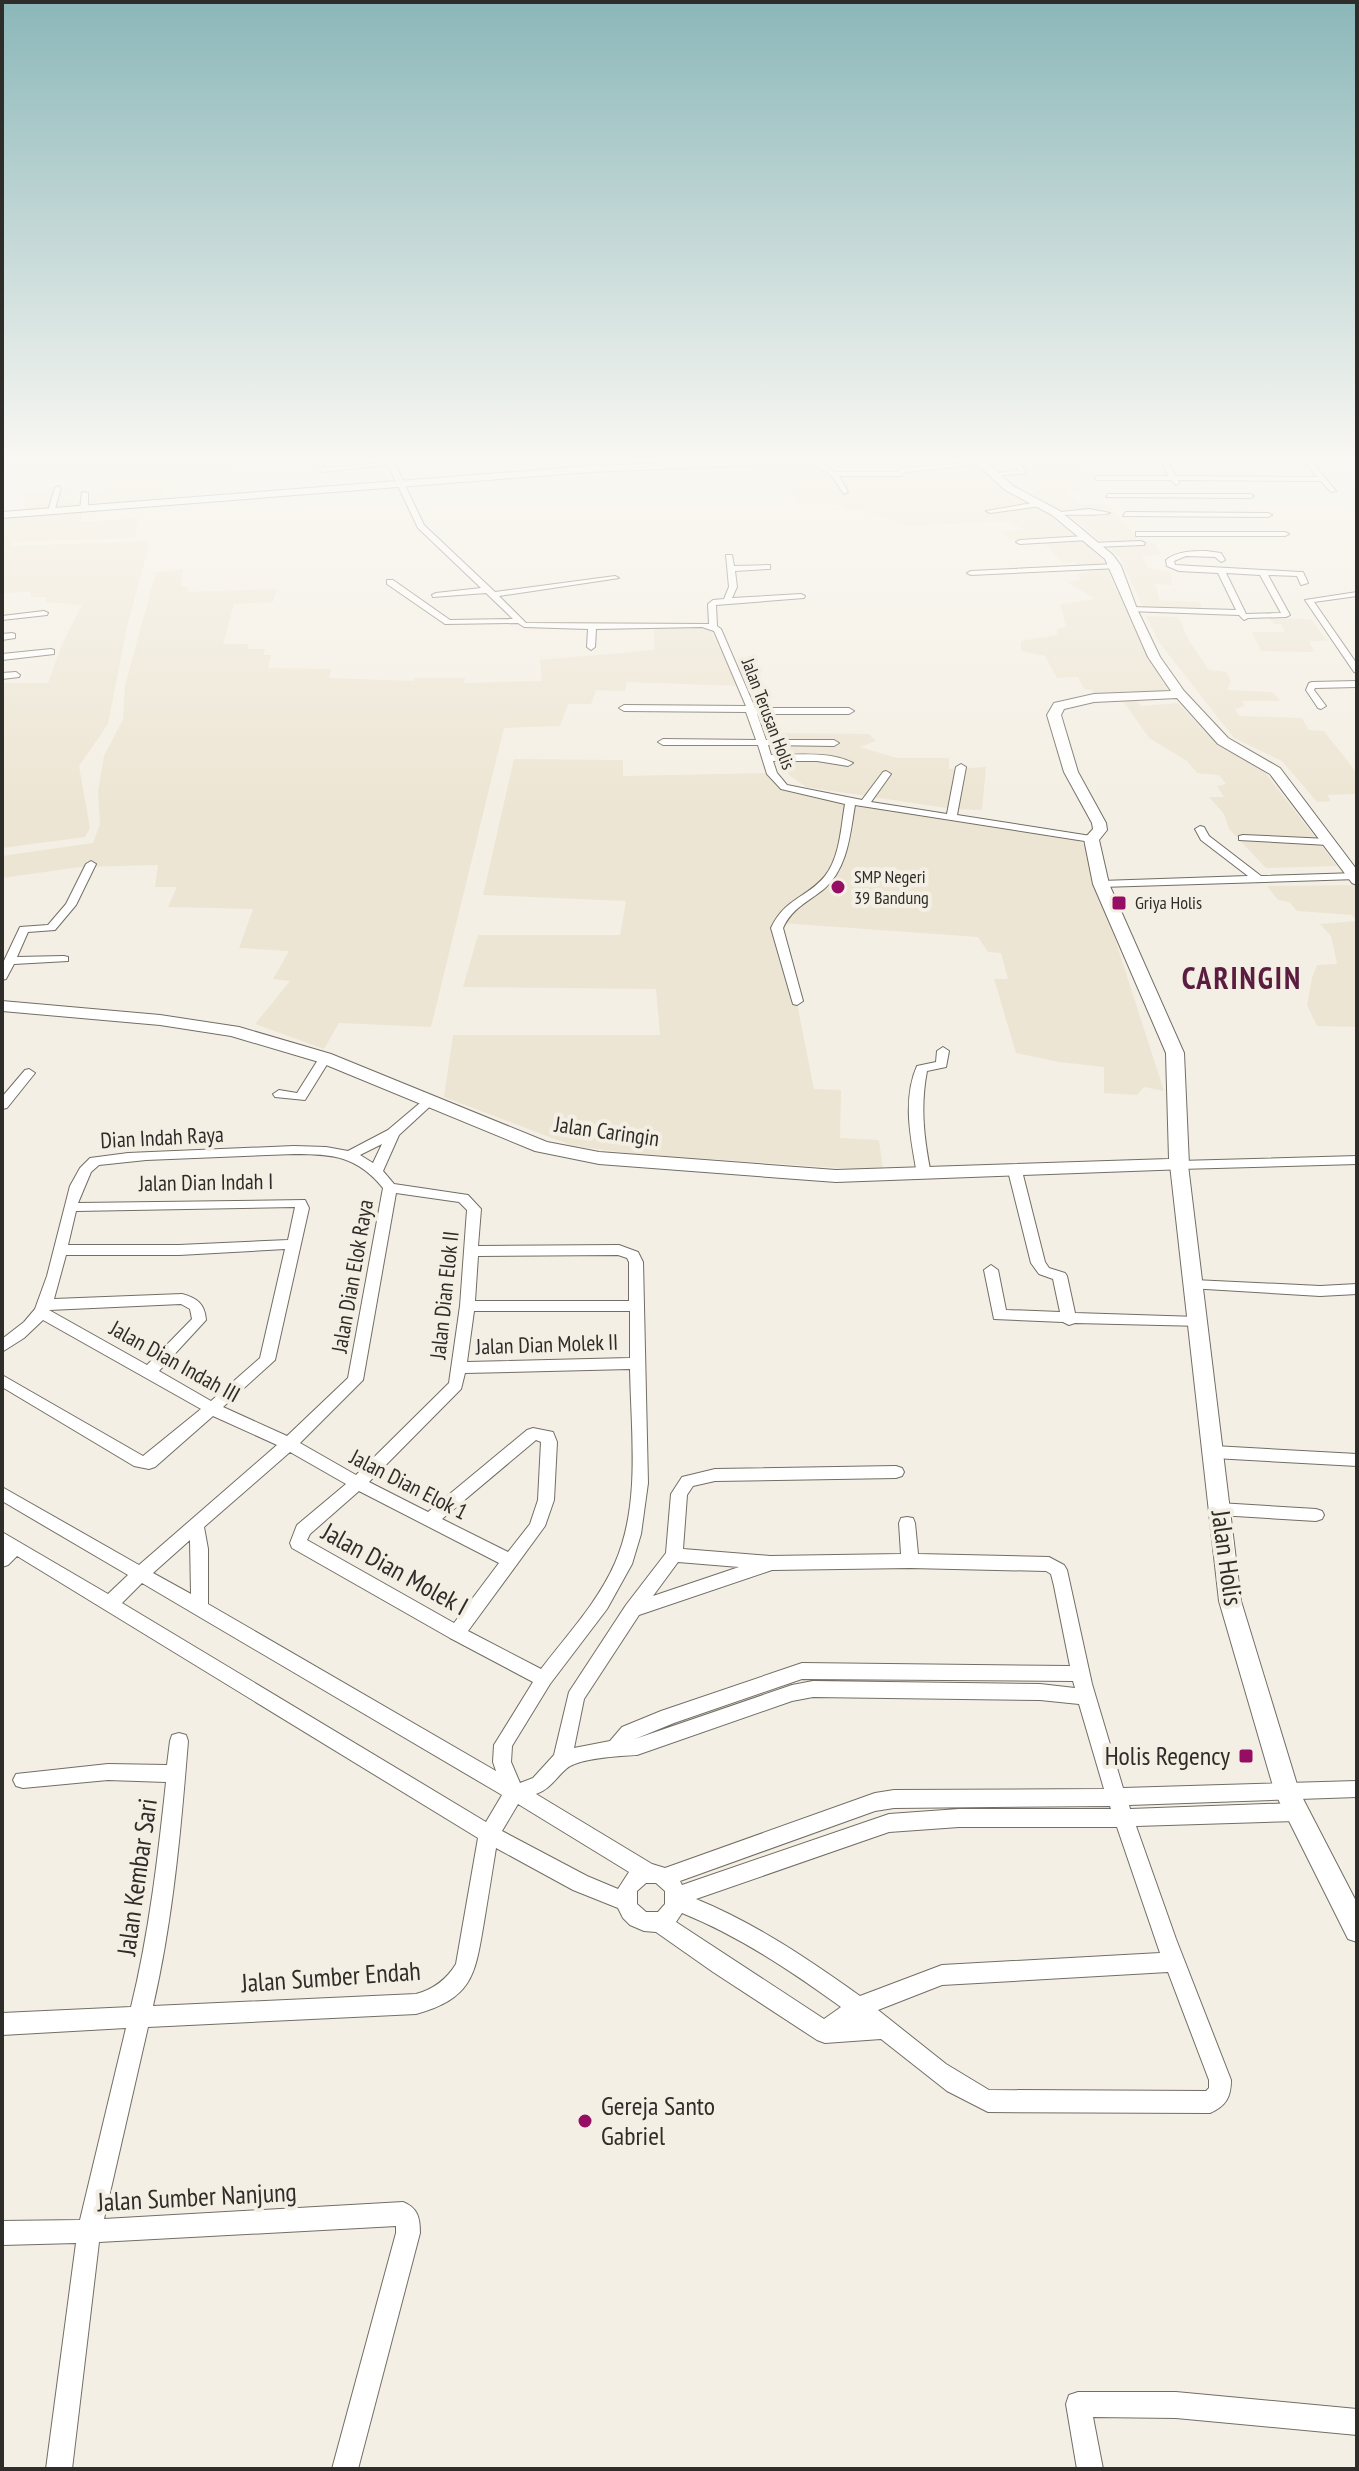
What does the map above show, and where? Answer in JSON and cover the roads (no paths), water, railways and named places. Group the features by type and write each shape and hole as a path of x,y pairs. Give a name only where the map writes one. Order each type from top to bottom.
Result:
{"main road":[{"path":"1120,577 1154,657 1180,694 1223,741 1275,771 1356,877"},
{"path":"1179,1165 1175,1053 1101,884 1091,839 1100,830 1099,823 1071,772 1054,710 1068,702 1094,698 1180,694"},
{"name":"Jalan Caringin","path":"2,1006 233,1031 325,1058 521,1139 556,1150 599,1158 828,1176 1179,1165"}],"street":[{"path":"474,577 532,631 713,626 712,604 728,599 801,596"},
{"path":"728,599 733,587 731,577"},
{"path":"1224,577 1244,618"},
{"path":"1131,609 1244,618 1286,615 1265,577"},
{"path":"1301,577 1304,583"},
{"path":"436,595 490,593 615,578"},
{"path":"390,582 448,622 518,621"},
{"path":"1356,595 1309,600 1357,670"},
{"path":"656,637 662,626 664,611"},
{"path":"2,618 44,613"},
{"name":"Jalan Terusan Holis","path":"713,626 722,633 772,774 784,787 850,802 1091,839"},
{"path":"591,647 592,627"},
{"path":"2,657 51,652"},
{"path":"2,676 16,675"},
{"path":"1321,706 1310,690 1312,685 1357,684"},
{"path":"624,708 849,711"},
{"path":"663,742 764,745 834,743"},
{"path":"766,758 817,758 848,763"},
{"path":"952,816 961,767"},
{"path":"865,804 886,774"},
{"path":"797,1001 777,928 780,919 798,899 820,887 829,876 837,862 850,802"},
{"path":"1200,829 1205,838 1258,879"},
{"path":"1243,838 1328,842"},
{"path":"2,977 24,929 51,928 69,908 91,864"},
{"path":"1101,884 1356,877"},
{"path":"10,961 64,959"},
{"path":"924,1174 914,1095 921,1069 942,1064 943,1051"},
{"path":"279,1094 301,1097 325,1058"},
{"path":"2,1105 29,1073"},
{"path":"351,1155 393,1133 431,1100"},
{"path":"377,1170 393,1133"},
{"name":"Dian Indah Raya","path":"43,1308 72,1207 88,1165 95,1161 292,1152 351,1155"},
{"name":"Jalan Dian Elok Raya","path":"109,1604 289,1444 355,1380 390,1188 377,1170 351,1155"},
{"path":"1179,1165 1357,1160"},
{"name":"Jalan Holis","path":"1179,1165 1230,1601 1292,1802 1357,1930"},
{"path":"1015,1171 1038,1263 1044,1271 1060,1276 1069,1320"},
{"name":"Jalan Dian Elok II","path":"358,1483 452,1391 457,1379 467,1306 474,1209 470,1201 390,1188"},
{"name":"Jalan Dian Indah I","path":"2,1380 140,1462 154,1461 269,1356 302,1208 298,1203 72,1207"},
{"path":"59,1250 179,1250 294,1244"},
{"path":"471,1251 584,1249 629,1252 636,1262 640,1483 633,1534 623,1564 601,1604 544,1679 503,1745 502,1762 514,1793"},
{"path":"991,1270 999,1315 1069,1320 1198,1322"},
{"path":"1194,1285 1320,1291 1357,1289"},
{"path":"2,1347 43,1308 182,1299 194,1303 199,1309 199,1320 148,1373"},
{"path":"467,1306 637,1306"},
{"name":"Jalan Dian Indah III","path":"43,1308 213,1409 289,1444"},
{"name":"Jalan Dian Molek II","path":"457,1368 638,1363"},
{"path":"431,1519 524,1440 533,1434 547,1436 546,1500 537,1526 456,1633"},
{"name":"Jalan Dian Elok 1","path":"289,1444 510,1561"},
{"path":"1214,1452 1357,1460"},
{"path":"514,1793 540,1784 563,1759 575,1697 632,1610 674,1555 679,1494 685,1484 695,1477 896,1472"},
{"name":"Jalan Dian Molek I","path":"358,1483 303,1530 298,1543 544,1679"},
{"path":"2,1493 673,1884 677,1898 669,1914 657,1921"},
{"path":"1219,1509 1316,1515"},
{"path":"907,1523 910,1561"},
{"path":"195,1525 200,1549 199,1608"},
{"path":"6,1549 109,1604 489,1834 580,1883 625,1901"},
{"path":"674,1555 770,1563 910,1561 1049,1564 1055,1567 1059,1573 1086,1697 1122,1818 1173,1962 1220,2080 1220,2093 1210,2102 988,2101 967,2090 858,2007 746,1934 677,1898"},
{"path":"632,1610 770,1563"},
{"path":"563,1759 615,1748 637,1747 822,1670 1081,1674"},
{"path":"1009,1672 1012,1692"},
{"path":"788,1685 813,1689 1012,1692 1086,1697"},
{"name":"Jalan Kembar Sari","path":"59,2469 89,2231 150,1973 170,1839 179,1741"},
{"path":"23,1780 108,1772 177,1774"},
{"path":"677,1898 889,1823 959,1818 1122,1818 1292,1802 1357,1789"},
{"name":"Jalan Sumber Endah","path":"2,2024 416,2004 441,1996 458,1982 466,1967 489,1834 514,1793"},
{"path":"884,2028 825,2032 657,1921 636,1917 628,1910 625,1901 627,1888 636,1878 657,1875 875,1802 930,1796 1292,1802"},
{"path":"825,2032 858,2007 925,1980 962,1972 1173,1962"},
{"name":"Jalan Sumber Nanjung","path":"2,2233 403,2214 408,2220 408,2233 345,2469"},
{"path":"1090,2469 1078,2404 1176,2405 1357,2422"}],"place":[{"name":"SMP Negeri 39 Bandung","path":"838,887"},
{"name":"Griya Holis","path":"1119,903"},
{"name":"Holis Regency","path":"1246,1756"},
{"name":"Gereja Santo Gabriel","path":"585,2121"}],"district":[{"name":"CARINGIN","path":"1242,979"}]}
